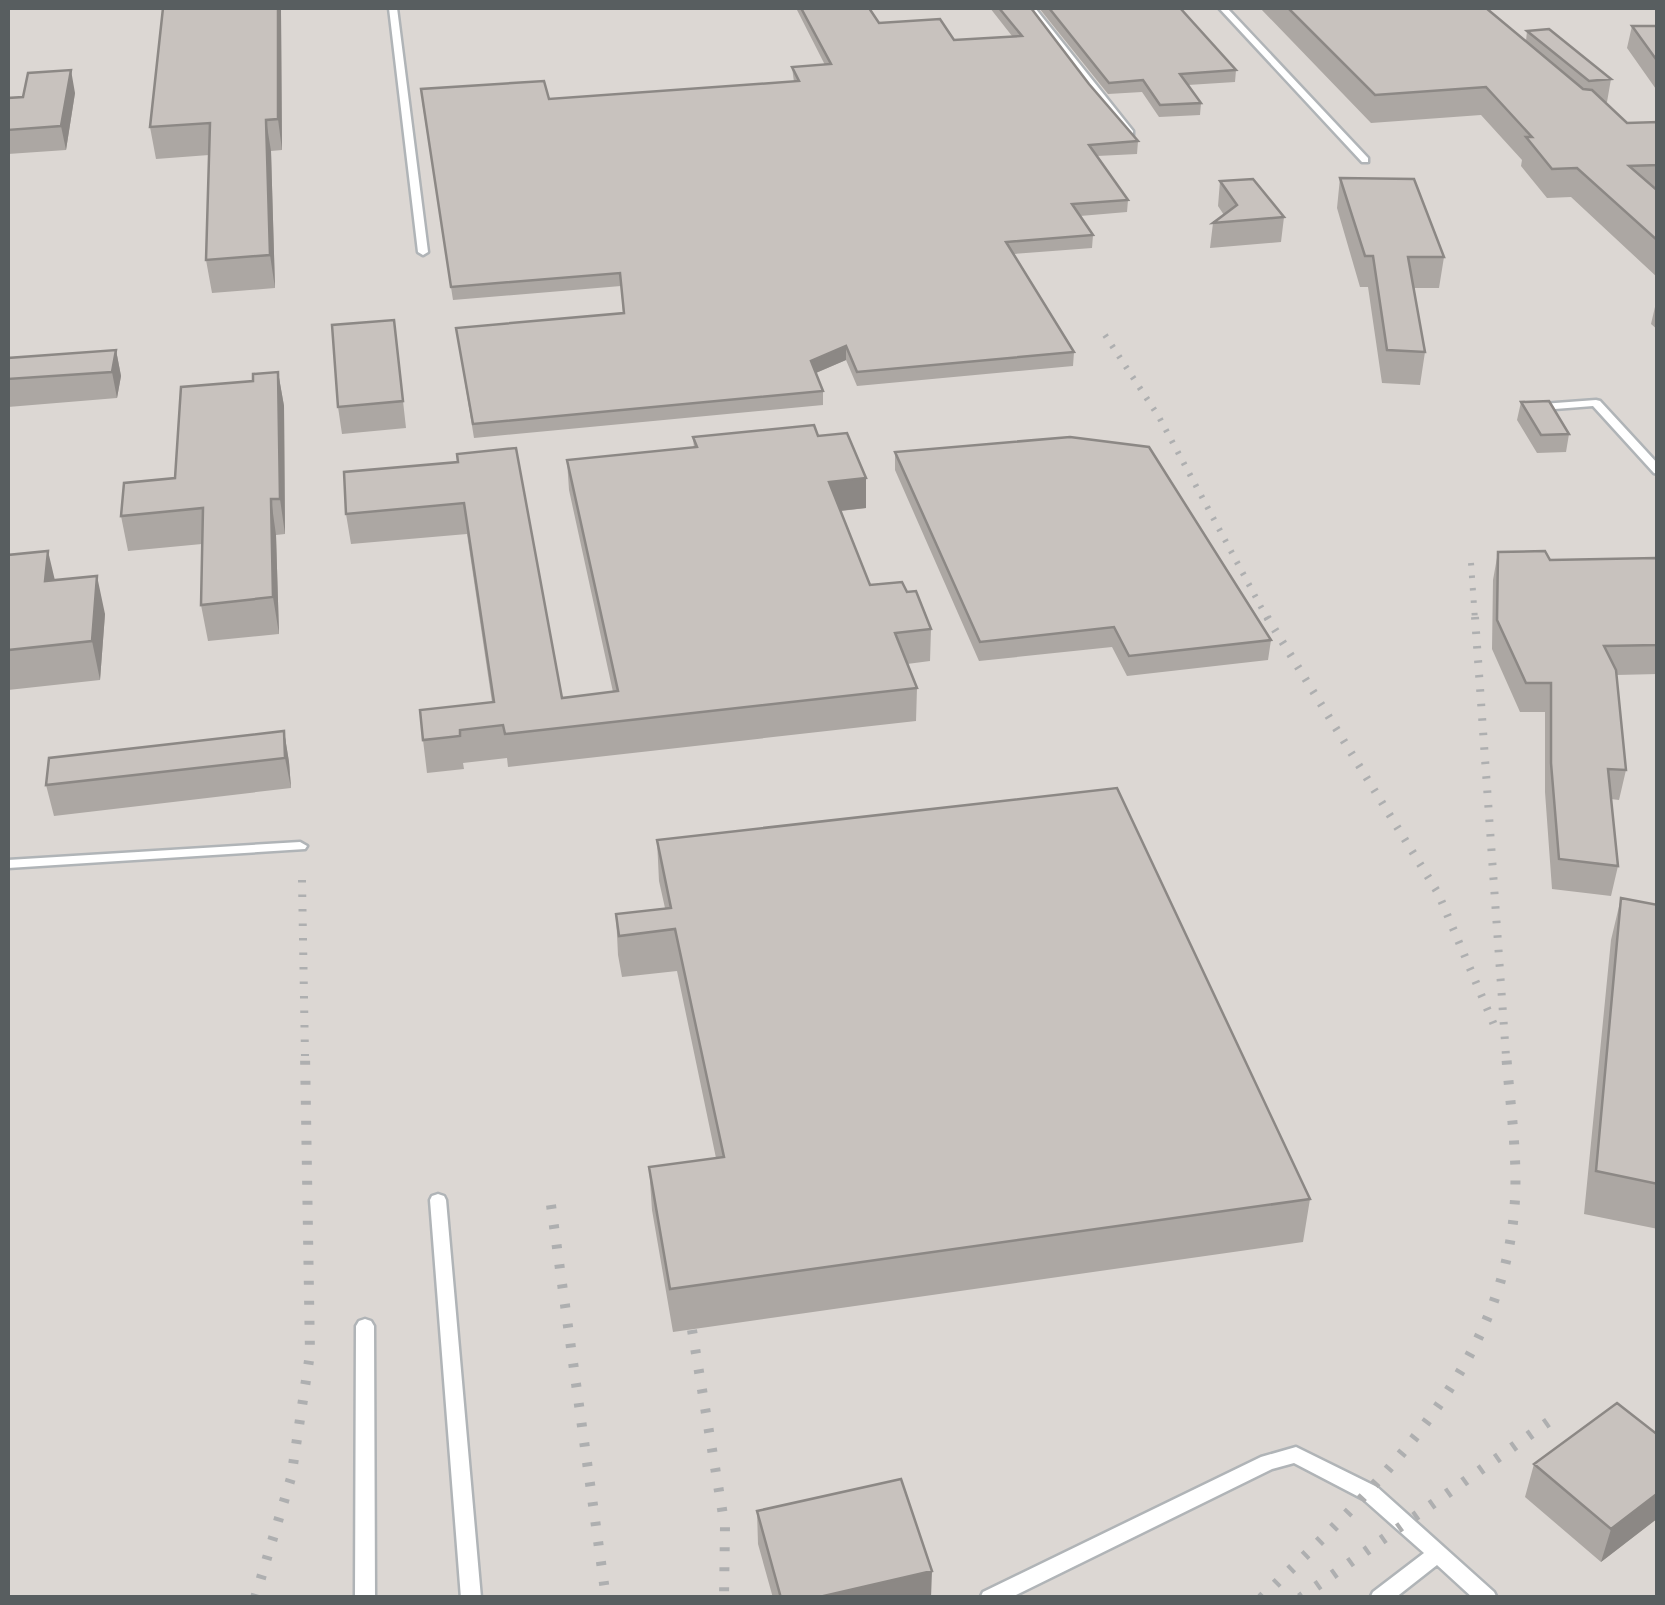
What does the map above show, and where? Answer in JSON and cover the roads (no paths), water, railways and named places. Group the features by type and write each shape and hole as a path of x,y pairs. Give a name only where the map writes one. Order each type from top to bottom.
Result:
{"lane":[{"path":"393,8 423,252"},
{"path":"1032,8 1136,140"},
{"path":"1223,8 1364,160"},
{"path":"1542,407 1596,403 1658,471"},
{"path":"1636,447 1658,445"},
{"path":"8,864 300,846"},
{"path":"438,1200 471,1598"},
{"path":"364,1598 365,1326"},
{"path":"990,1598 1268,1462 1296,1455 1370,1492 1488,1598"},
{"path":"1380,1598 1439,1554"}],"railway":[{"path":"1105,335 1159,417 1268,620"},
{"path":"1471,563 1475,620"},
{"path":"1267,617 1438,893 1497,1032"},
{"path":"1475,617 1506,1056"},
{"path":"302,880 305,1056"},
{"path":"255,1598 291,1478 310,1354 305,1053"},
{"path":"1261,1598 1345,1516 1423,1426 1484,1327 1503,1272 1514,1213 1515,1153 1506,1053"},
{"path":"551,1205 606,1598"},
{"path":"692,1330 725,1527 724,1598"},
{"path":"1300,1598 1558,1415"}]}
